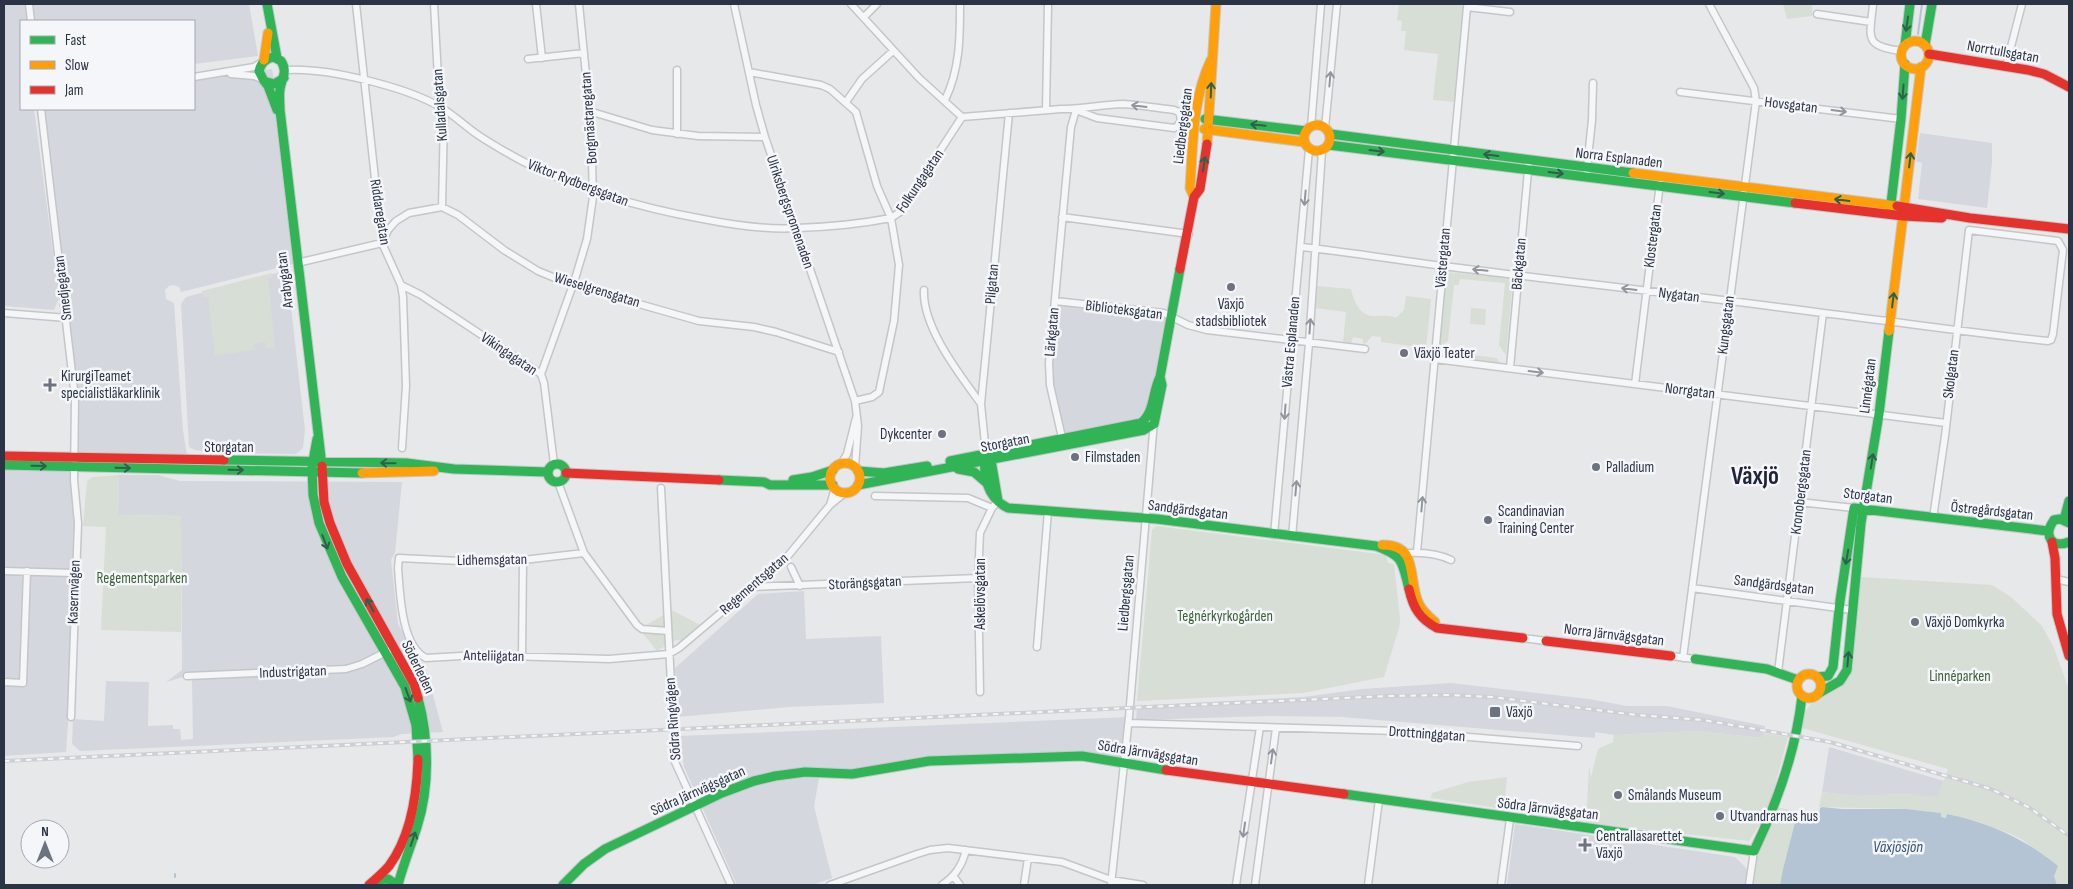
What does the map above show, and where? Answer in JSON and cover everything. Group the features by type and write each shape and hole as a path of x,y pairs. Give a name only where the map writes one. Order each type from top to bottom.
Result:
{"street":[{"path":"29,4 31,20"},
{"path":"267,4 268,19 277,58"},
{"name":"Riddaregatan","path":"356,4 382,243 401,285 406,386 402,448"},
{"name":"Kulladalsgatan","path":"434,4 439,96 444,118 442,207"},
{"path":"536,4 542,58"},
{"name":"Borgmästaregatan","path":"541,374 587,239 594,192 579,4"},
{"name":"Ulriksbergspromenaden","path":"734,4 765,137 855,401 858,426 857,469"},
{"path":"851,4 918,78 962,117 1046,110 1076,110 1098,118 1174,128 1180,124 1181,120 1179,112 1174,110 1123,104 1084,107 1076,110"},
{"path":"864,17 877,4"},
{"path":"945,100 953,84 959,56 960,4"},
{"path":"1046,110 1048,4"},
{"name":"Liedbergsgatan","path":"1150,421 1162,385 1160,377 1194,197 1200,189 1210,120 1211,60 1216,4"},
{"path":"1307,146 1321,4"},
{"path":"1326,148 1337,4"},
{"name":"Kungsgatan","path":"1683,658 1756,101 1754,88 1709,4"},
{"path":"1873,4 1870,32 1874,42 1884,49 1903,48 1917,41 1925,44"},
{"path":"1910,4 1902,60 1912,68 1921,67 1927,62 1929,54 1925,44 1932,4"},
{"path":"2006,66 2022,4"},
{"name":"Västergatan","path":"1417,552 1467,7 1510,12"},
{"path":"1817,14 1871,22"},
{"path":"263,80 259,70 263,61 268,19"},
{"path":"846,102 862,79 893,51"},
{"path":"528,59 584,54"},
{"name":"Norrtullsgatan","path":"1929,54 2044,74 2068,84"},
{"path":"195,77 254,67 271,57 277,58 283,63 285,74 274,84 242,75 212,75"},
{"name":"Liedbergsgatan","path":"1194,197 1190,188 1196,123 1205,68 1211,60"},
{"path":"1890,210 1901,120 1905,64"},
{"name":"Linnégatan","path":"1818,677 1825,677 1831,673 1839,607 1879,414 1921,67"},
{"path":"677,70 678,134"},
{"name":"Viktor Rydbergsgatan","path":"285,74 311,71 364,80 406,92 442,108 478,135 524,162 594,192 637,206 727,223 796,229 890,218"},
{"path":"749,72 821,85 830,89 856,112 877,186 890,218"},
{"name":"Arabygatan","path":"285,74 281,86 280,120 318,438 317,472"},
{"name":"Arabygatan","path":"263,80 273,97 280,120"},
{"path":"1586,172 1592,120 1593,83"},
{"name":"Hovsgatan","path":"1680,92 1901,120"},
{"name":"Smedjegatan","path":"42,110 75,398 74,463"},
{"name":"Lärkgatan","path":"1063,443 1050,385 1049,363 1071,127 1076,110"},
{"path":"589,111 652,130 678,134 765,137"},
{"name":"Pilgatan","path":"987,458 981,404 1009,113"},
{"name":"Folkungagatan","path":"855,401 872,397 879,392 894,321 899,266 890,218 900,212 962,117"},
{"name":"Norra Esplanaden","path":"1196,123 1210,120 1309,128 1318,125 1328,131 1453,150 1529,165"},
{"name":"Norra Esplanaden","path":"1196,123 1209,129 1307,146 1315,152 1326,148 1529,165 1904,212 2069,228"},
{"name":"Västra Esplanaden","path":"1274,535 1301,247 1307,146"},
{"name":"Västra Esplanaden","path":"1292,537 1326,148"},
{"name":"Bäckgatan","path":"1510,368 1529,165"},
{"name":"Klostergatan","path":"1635,384 1660,181"},
{"path":"297,263 382,243 388,230 396,221 409,213 442,207"},
{"name":"Wieselgrensgatan","path":"442,207 458,214 504,250 538,271 572,285 698,320 754,327 776,332 839,352"},
{"path":"1062,217 1188,234"},
{"name":"Skolgatan","path":"1933,518 1969,230 2058,241 2063,250 2052,334"},
{"name":"Nygatan","path":"1301,247 2048,341 2051,340 2052,334"},
{"name":"Vikingagatan","path":"401,285 421,295 541,374 544,383 554,464"},
{"path":"924,290 923,301 944,351 981,404"},
{"name":"Biblioteksgatan","path":"1055,301 1164,313 1197,328 1365,349"},
{"name":"Kronobergsgatan","path":"1778,672 1823,312"},
{"path":"4,313 67,318"},
{"name":"Norrgatan","path":"1435,359 1946,423"},
{"name":"Liedbergsgatan","path":"1111,883 1129,723 1146,518 1151,405 1155,384 1160,377"},
{"name":"Ulriksbergspromenaden","path":"841,464 847,454 856,417"},
{"name":"Storgatan","path":"858,484 946,468 1063,443 1150,421"},
{"name":"Storgatan","path":"4,456 74,463 317,472 454,469 547,472"},
{"path":"987,458 988,484 995,505"},
{"path":"987,458 995,505"},
{"name":"Storgatan","path":"857,469 869,473 898,471 987,458"},
{"name":"Storgatan","path":"4,466 74,463 317,461 406,463 454,469"},
{"name":"Kasernvägen","path":"71,717 74,573 78,523 74,463"},
{"path":"554,464 563,466 566,473 564,479 558,482 550,480 547,472 550,466 554,464"},
{"path":"566,473 764,482 769,480 805,478 833,470 841,464 849,464 857,469 858,484 853,490 846,492 834,487 770,485 764,482"},
{"path":"946,468 972,470 988,484"},
{"path":"833,470 831,476 834,487"},
{"name":"Söderleden","path":"317,472 333,530 347,564 390,650 414,714 418,758 416,790 412,812 403,840 389,865 376,881"},
{"path":"558,482 584,553 642,629 668,631"},
{"name":"Regementsgatan","path":"830,505 834,487"},
{"name":"Södra Ringvägen","path":"661,488 675,762 731,885"},
{"name":"Regementsgatan","path":"669,654 680,648 786,558 830,505 846,492"},
{"path":"875,496 968,498 995,505"},
{"path":"2068,543 2058,545 2052,542 2048,537 2048,531 2054,521 2067,521 2069,501"},
{"name":"Storgatan","path":"1800,502 1933,518"},
{"name":"Sandgärdsgatan","path":"995,505 1008,508 1146,518 1376,546 1402,555"},
{"name":"Askelövsgatan","path":"980,692 978,578 980,533 995,505"},
{"name":"Linnégatan","path":"1819,693 1840,681 1847,670 1859,509"},
{"path":"1037,647 1048,511"},
{"name":"Östregårdsgatan","path":"1933,518 2048,531"},
{"path":"2052,542 2057,563 2056,610 2058,625 2069,656"},
{"path":"2057,563 2068,543"},
{"path":"1402,555 1417,552 1444,556 1451,560"},
{"name":"Lidhemsgatan","path":"399,558 460,561 523,560 584,553"},
{"name":"Norra Järnvägsgatan","path":"1402,555 1421,610 1431,619 1447,628 1696,659 1778,672 1784,669 1800,678"},
{"name":"Anteliigatan","path":"399,558 398,568 404,625 420,654 426,658 462,655 609,659 669,654"},
{"path":"522,656 523,560"},
{"path":"791,567 800,586"},
{"path":"4,570 74,573"},
{"path":"4,682 23,683 27,571"},
{"name":"Storängsgatan","path":"751,587 978,578"},
{"path":"2056,579 2069,582"},
{"name":"Sandgärdsgatan","path":"1692,588 1852,610"},
{"name":"Söderleden","path":"376,881 392,881 398,885 420,815 427,762 424,720 420,702 414,684 390,650"},
{"name":"Industrigatan","path":"187,676 346,669 362,664 390,650"},
{"path":"1809,673 1818,677 1821,686 1819,693 1810,698 1802,696 1797,689 1800,678 1809,673"},
{"path":"1749,885 1754,851 1776,803 1797,740 1802,696"},
{"name":"Drottninggatan","path":"1129,723 1397,731 1578,746"},
{"path":"1236,885 1260,727"},
{"path":"1255,885 1276,728"},
{"name":"Södra Järnvägsgatan","path":"563,885 597,854 695,806 746,784 789,773 852,774 929,761 1082,756 1124,764 1510,819 1754,851"},
{"path":"1368,885 1379,800"},
{"path":"1501,885 1510,819"},
{"path":"830,885 930,850 948,848 1062,862 1111,883 1143,885"},
{"path":"942,885 954,876 966,850"},
{"path":"1024,885 1028,858"},
{"path":"954,876 960,885"}],"shaded area":[{"path":"4,4 249,4 258,56 195,64 195,20 20,20 20,110 34,110 59,298 54,310 4,306"},
{"path":"272,69 281,119 297,263 181,292 179,287 173,285 165,290 166,299 174,303 183,431 188,461 74,458 75,422 41,110 195,110 195,77"},
{"path":"1920,133 1992,143 1992,163 1987,208 1918,199 1922,163 1916,161"},
{"path":"284,271 287,272 305,430 303,448 296,454 218,453 195,450 189,447 181,304 186,297"},
{"path":"1055,301 1171,316 1148,418 1062,440 1050,385"},
{"path":"4,466 74,467 76,498 71,684 66,752 4,756"},
{"path":"119,475 158,475 180,481 402,482 395,553 391,560 398,624 417,657 425,666 443,732 401,734 394,737 80,751 72,744 73,719 104,721 106,681 149,682 148,726 173,725 173,729 180,729 181,740 193,739 192,679 187,676 166,682 182,670 181,516 118,515"},
{"path":"804,591 806,639 881,636 884,703 789,707 677,717 675,668 758,594"},
{"path":"1451,683 1589,699 1627,706 1667,706 1765,726 1764,733 1762,738 1698,731 1614,735 1595,732 1595,738 1342,717 1270,716 1136,720 1137,706 1304,697 1362,689"},
{"path":"1129,717 1124,764 1082,756 929,761 881,770 820,773 814,806 832,878 813,885 737,885 684,767 679,736"},
{"path":"1829,747 1944,781 1938,798 1908,794 1856,796 1822,792"},
{"name":"Centrallasarettet Växjö","path":"1515,824 1735,857 1747,869 1745,885 1507,885"}],"green space":[{"path":"1399,4 1452,4 1464,6 1454,102 1433,100 1438,54 1404,50 1406,31 1401,31 1402,21 1397,20"},
{"path":"1783,4 1812,4 1812,16 1787,19"},
{"path":"1445,272 1513,278 1506,355 1499,345 1505,283 1460,279 1459,285 1454,285 1448,341 1438,347"},
{"path":"272,273 273,277 268,278 275,348 266,349 265,342 254,344 254,350 215,356 208,297 203,297 202,291"},
{"path":"1317,286 1351,289 1359,308 1370,316 1396,318 1404,310 1406,296 1431,299 1426,348 1381,342 1381,337 1372,336 1365,344 1363,339 1353,337 1351,343 1343,342 1346,312 1315,308"},
{"path":"1471,308 1486,309 1485,325 1470,324"},
{"path":"1448,352 1497,358 1500,363 1441,355"},
{"name":"Regementsparken","path":"119,475 118,515 181,516 181,632 101,630 106,527 83,526 87,481 93,477"},
{"name":"Tegnérkyrkogården","path":"1156,526 1386,555 1388,563 1394,564 1400,619 1384,677 1303,693 1137,701 1152,530"},
{"name":"Linnéparken","path":"1861,577 1992,585 2011,597 2042,626 2054,648 2069,690 2069,885 2057,885 2054,876 2056,869 2023,840 1979,822 1948,814 1947,818 1940,817 1941,813 1906,809 1819,807 1822,792 1856,796 1908,794 1938,797 1948,769 1802,728 1805,712 1810,705 1838,687 1848,676"},
{"path":"668,608 700,625 683,641 676,640 657,651 642,632 644,626 662,616"},
{"path":"1698,731 1762,738 1764,733 1788,737 1768,811 1749,841 1586,823 1589,767 1591,777 1598,749 1613,742 1614,735"},
{"path":"1507,777 1504,809 1431,798 1432,793 1468,782"},
{"path":"1776,807 1799,812 1780,885 1745,885 1753,855"}],"water":[{"name":"Växjösjön","path":"1820,808 1842,809 1906,809 1941,813 1941,817 1946,818 1947,814 1978,822 2006,833 2032,847 2058,866 2054,876 2057,885 1780,885 1797,815 1799,813 1819,815"}],"waterway":[{"path":"1918,34 1922,4"}],"railway":[{"path":"4,761 1389,696 1448,695 1492,697 1637,715 1703,720 1830,742 1991,789 2030,808 2069,836"}],"traffic: fast":[{"path":"267,4 277,58"},
{"path":"1905,45 1910,4"},
{"path":"1925,45 1932,4"},
{"path":"284,78 274,84 264,81 259,71 264,61 274,57 281,61 284,68 284,75 283,78 282,81 281,85 280,92 280,110 322,466"},
{"path":"1890,212 1901,119 1905,64"},
{"path":"264,81 268,86 277,110"},
{"path":"1205,119 1306,131"},
{"path":"1330,134 1633,173"},
{"path":"1329,145 1795,203"},
{"path":"858,485 1144,430 1154,424 1162,385 1160,377 1180,269"},
{"path":"1819,693 1840,681 1847,670 1861,523 1879,414 1889,331"},
{"path":"950,461 1141,423 1149,413 1160,377"},
{"path":"317,439 312,467 313,495 319,523 342,577 405,687 416,725 418,759"},
{"path":"986,454 985,470 988,485 995,498 1008,508 1157,519 1376,546 1397,557 1403,566 1409,589"},
{"path":"987,455 991,460 998,501"},
{"path":"224,460 406,463 454,469 547,472"},
{"path":"553,464 561,464 566,469 566,473 564,480 553,482 548,477 548,469 553,464"},
{"path":"4,465 362,473"},
{"path":"858,471 884,473 927,466"},
{"path":"958,469 974,472 988,484"},
{"path":"793,480 812,477 833,470"},
{"path":"719,480 764,482 770,485 833,485"},
{"path":"2064,520 2069,501"},
{"path":"1818,677 1828,676 1833,667 1840,601 1854,508 2048,531"},
{"path":"2069,523 2060,519 2054,520 2049,531 2053,542 2058,544 2069,542"},
{"path":"1695,659 1767,669 1798,680"},
{"path":"1344,794 1754,851 1771,813 1791,756 1802,696"},
{"path":"398,885 421,812 426,779 426,746 418,698"},
{"path":"563,885 584,864 605,849 722,793 754,781 775,776 805,772 852,774 929,761 1082,756 1166,770"},
{"path":"376,880 388,879 397,885"}],"traffic: slow":[{"path":"1207,144 1216,4"},
{"path":"264,60 268,33"},
{"path":"1915,41 1925,45 1929,55 1925,65 1915,69 1905,65 1901,55 1905,45 1915,41"},
{"path":"1194,197 1190,188 1194,123 1200,91 1211,60"},
{"path":"1889,331 1921,67"},
{"path":"1317,125 1326,129 1330,138 1326,147 1317,151 1308,147 1304,138 1308,129 1317,125"},
{"path":"1204,129 1304,142"},
{"path":"1633,173 1897,206"},
{"path":"845,463 855,468 860,478 855,488 845,493 835,488 830,478 835,468 845,463"},
{"path":"362,473 434,471"},
{"path":"1382,545 1394,546 1402,550 1407,557 1419,604 1424,612 1435,622"},
{"path":"1809,674 1818,677 1821,686 1818,695 1809,698 1800,695 1797,686 1800,677 1809,674"}],"traffic: jam":[{"path":"1929,54 2028,70 2044,74 2069,87"},
{"path":"1180,269 1194,197 1200,189 1207,144"},
{"path":"1795,203 1903,216 1942,218"},
{"path":"1897,206 1970,218 2069,229"},
{"path":"4,456 224,460"},
{"path":"322,466 324,502 330,523 347,564 414,684 418,698"},
{"path":"566,473 719,480"},
{"path":"2052,542 2055,558 2057,614 2069,656"},
{"path":"1409,589 1418,612 1426,621 1437,628 1523,638"},
{"path":"1546,641 1671,656"},
{"path":"369,885 389,866 403,842 414,801 418,759"},
{"path":"1166,770 1344,794"}],"place":[{"name":"Växjö stadsbibliotek","path":"1231,287"},
{"name":"Växjö Teater","path":"1404,353"},
{"name":"KirurgiTeamet specialistläkarklinik","path":"50,385"},
{"name":"Dykcenter","path":"942,434"},
{"name":"Filmstaden","path":"1075,457"},
{"name":"Palladium","path":"1596,467"},
{"name":"Scandinavian Training Center","path":"1488,520"},
{"name":"Växjö Domkyrka","path":"1915,622"},
{"name":"Växjö","path":"1495,712"},
{"name":"Smålands Museum","path":"1618,795"},
{"name":"Utvandrarnas hus","path":"1720,816"},
{"name":"Centrallasarettet Växjö","path":"1585,845"}],"district":[{"name":"Växjö","path":"1755,476"}]}
